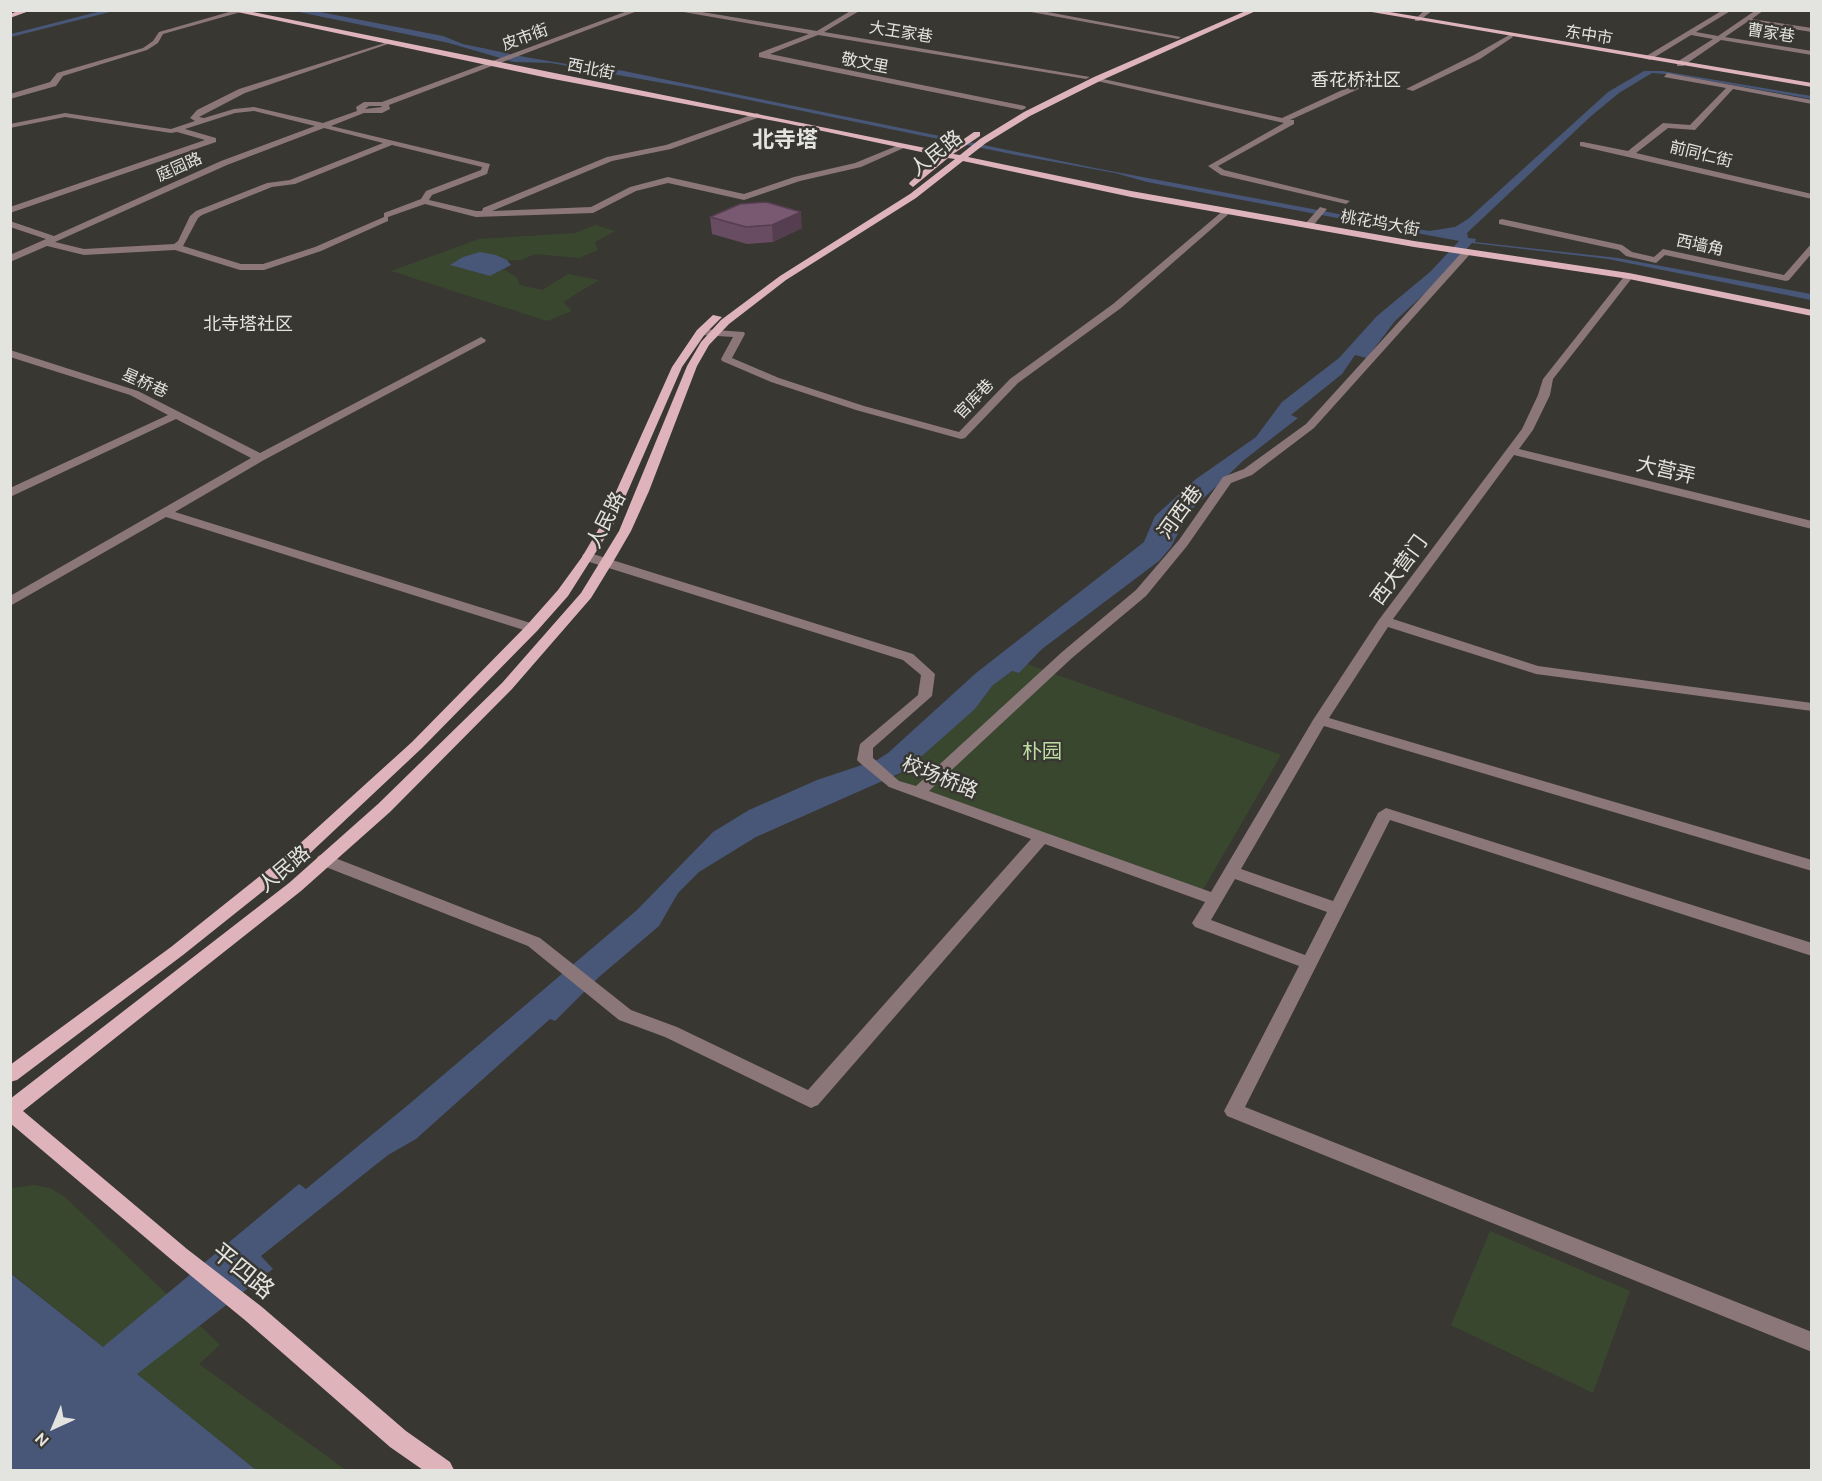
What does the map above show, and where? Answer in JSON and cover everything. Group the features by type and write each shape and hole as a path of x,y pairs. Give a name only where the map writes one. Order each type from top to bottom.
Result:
{"main road":[{"path":"10,16 29,10"},
{"name":"人民路","path":"10,1075 177,951 301,852 417,745 532,628 563,593 588,558 607,525 677,367 708,332 783,278 913,196 970,139 1022,108 1086,77 1240,10"},
{"name":"人民路","path":"954,154 973,148 1041,106 1255,10"},
{"name":"东中市","path":"1363,10 1812,85"},
{"name":"西北街","path":"235,11 491,65 757,115 902,147 954,154"},
{"name":"桃花坞大街","path":"954,154 1228,211 1466,252 1629,276 1812,313"},
{"name":"人民路","path":"10,1111 264,912 384,808 507,686 585,595 625,531 708,332"},
{"name":"平四路","path":"10,1111 180,1255 254,1314 398,1439 442,1470"}],"street":[{"name":"皮市街","path":"491,65 637,10"},
{"name":"大王家巷","path":"675,10 754,25 818,33 1086,77"},
{"path":"818,33 858,10"},
{"path":"1023,10 1178,37"},
{"path":"1046,14 1055,10"},
{"path":"1418,20 1430,10"},
{"path":"1708,10 1727,12"},
{"path":"1680,64 1761,10"},
{"path":"10,97 53,84 60,75 145,49 156,42 161,33 235,11"},
{"path":"1647,58 1727,12"},
{"name":"曹家巷","path":"1747,20 1812,30"},
{"name":"敬文里","path":"818,33 762,55 1022,108"},
{"name":"曹家巷","path":"1690,33 1812,53"},
{"path":"1410,89 1477,57 1511,36"},
{"path":"205,121 194,118 200,112 242,91 386,43"},
{"name":"庭园路","path":"10,259 224,163 363,111 358,109 363,105 383,104 491,65"},
{"path":"1667,75 1812,102"},
{"path":"1097,80 1291,122 1212,166 1221,172 1346,201"},
{"path":"1283,120 1371,80"},
{"path":"1630,153 1666,125 1692,128 1731,87"},
{"path":"10,126 65,115 167,131 180,130 234,111 254,109 487,166 484,172 429,193 424,201 318,249 264,267 240,267 176,246 84,252 10,224"},
{"path":"476,214 610,159 668,147 757,115"},
{"path":"10,210 213,140 180,130"},
{"path":"176,246 182,242 194,216 200,213 270,185 292,182 391,143"},
{"name":"前同仁街","path":"1582,144 1630,153 1812,197"},
{"path":"424,201 476,214 593,210 633,189 668,180 744,197 797,179 858,165 902,147"},
{"name":"官库巷","path":"708,332 740,334 726,359 775,380 860,408 961,436 1014,381 1149,280 1228,211"},
{"path":"1308,225 1320,212"},
{"name":"西墙角","path":"1502,222 1622,248 1629,254 1656,260 1663,252 1786,278 1808,255 1812,246"},
{"name":"河西巷","path":"918,793 1067,655 1141,593 1183,543 1227,480 1248,472 1287,446 1310,426 1466,252"},
{"name":"西大营门","path":"1309,963 1201,924 1320,720 1385,621 1527,430 1544,395 1548,379 1629,276"},
{"path":"10,602 260,458 481,340"},
{"name":"星桥巷","path":"10,353 134,393 260,458"},
{"path":"10,494 176,415"},
{"name":"大营弄","path":"1511,451 1812,525"},
{"path":"165,513 532,628"},
{"name":"校场桥路","path":"588,558 908,657 928,674 925,696 865,747 865,760 894,784 1215,900"},
{"path":"1385,621 1536,670 1812,707"},
{"path":"1320,720 1812,866"},
{"path":"1812,950 1386,813 1233,1111 1812,1342"},
{"path":"324,860 534,942 625,1015 671,1032 811,1100 1042,837"},
{"path":"1231,872 1337,909"}],"green space":[{"path":"596,225 615,231 595,242 598,250 579,258 535,254 522,260 507,260 496,255 451,265 490,276 503,269 516,277 520,285 542,290 568,274 599,280 563,302 572,311 547,321 391,271 479,239 575,233"},
{"name":"朴园","path":"1027,664 1281,755 1203,890 892,779 905,771 975,709 992,686 1012,671 1019,673"},
{"path":"34,1185 50,1188 65,1197 220,1345 199,1364 346,1470 256,1470 11,1273 11,1188"},
{"path":"1490,1231 1630,1291 1593,1393 1451,1325"}],"water":[{"path":"101,11 114,11 11,37 11,34"},
{"path":"294,11 315,11 443,36 463,44 525,57 614,72 619,70 1100,169 1429,231 1455,227 1468,219 1608,92 1644,71 1662,71 1811,96 1811,99 1677,75 1652,73 1619,93 1590,117 1467,233 1468,238 1476,239 1475,242 1618,258 1811,294 1811,300 1608,259 1472,243 1437,282 1395,321 1367,358 1355,355 1342,374 1291,415 1298,418 1244,460 1189,512 1171,547 1159,561 1042,649 1019,673 1012,671 992,686 975,709 905,771 756,837 699,872 678,893 659,926 599,977 555,1021 550,1019 416,1139 388,1155 261,1256 273,1269 137,1374 256,1470 11,1470 10,1273 103,1347 299,1184 306,1189 408,1105 637,910 713,832 749,810 817,780 877,760 888,753 976,673 1144,542 1155,516 1196,479 1256,437 1282,402 1339,358 1377,316 1430,272 1459,241 1147,182 1115,173 1016,155 691,88 551,63 514,62 449,43"},
{"path":"480,252 496,255 507,260 511,265 490,276 450,265 463,257"}],"building":[{"path":"766,202 801,212 772,225 746,227 710,217 740,204"}],"district":[{"name":"香花桥社区","path":"1356,80"},
{"name":"北寺塔","path":"785,140"},
{"name":"北寺塔社区","path":"248,324"}]}
